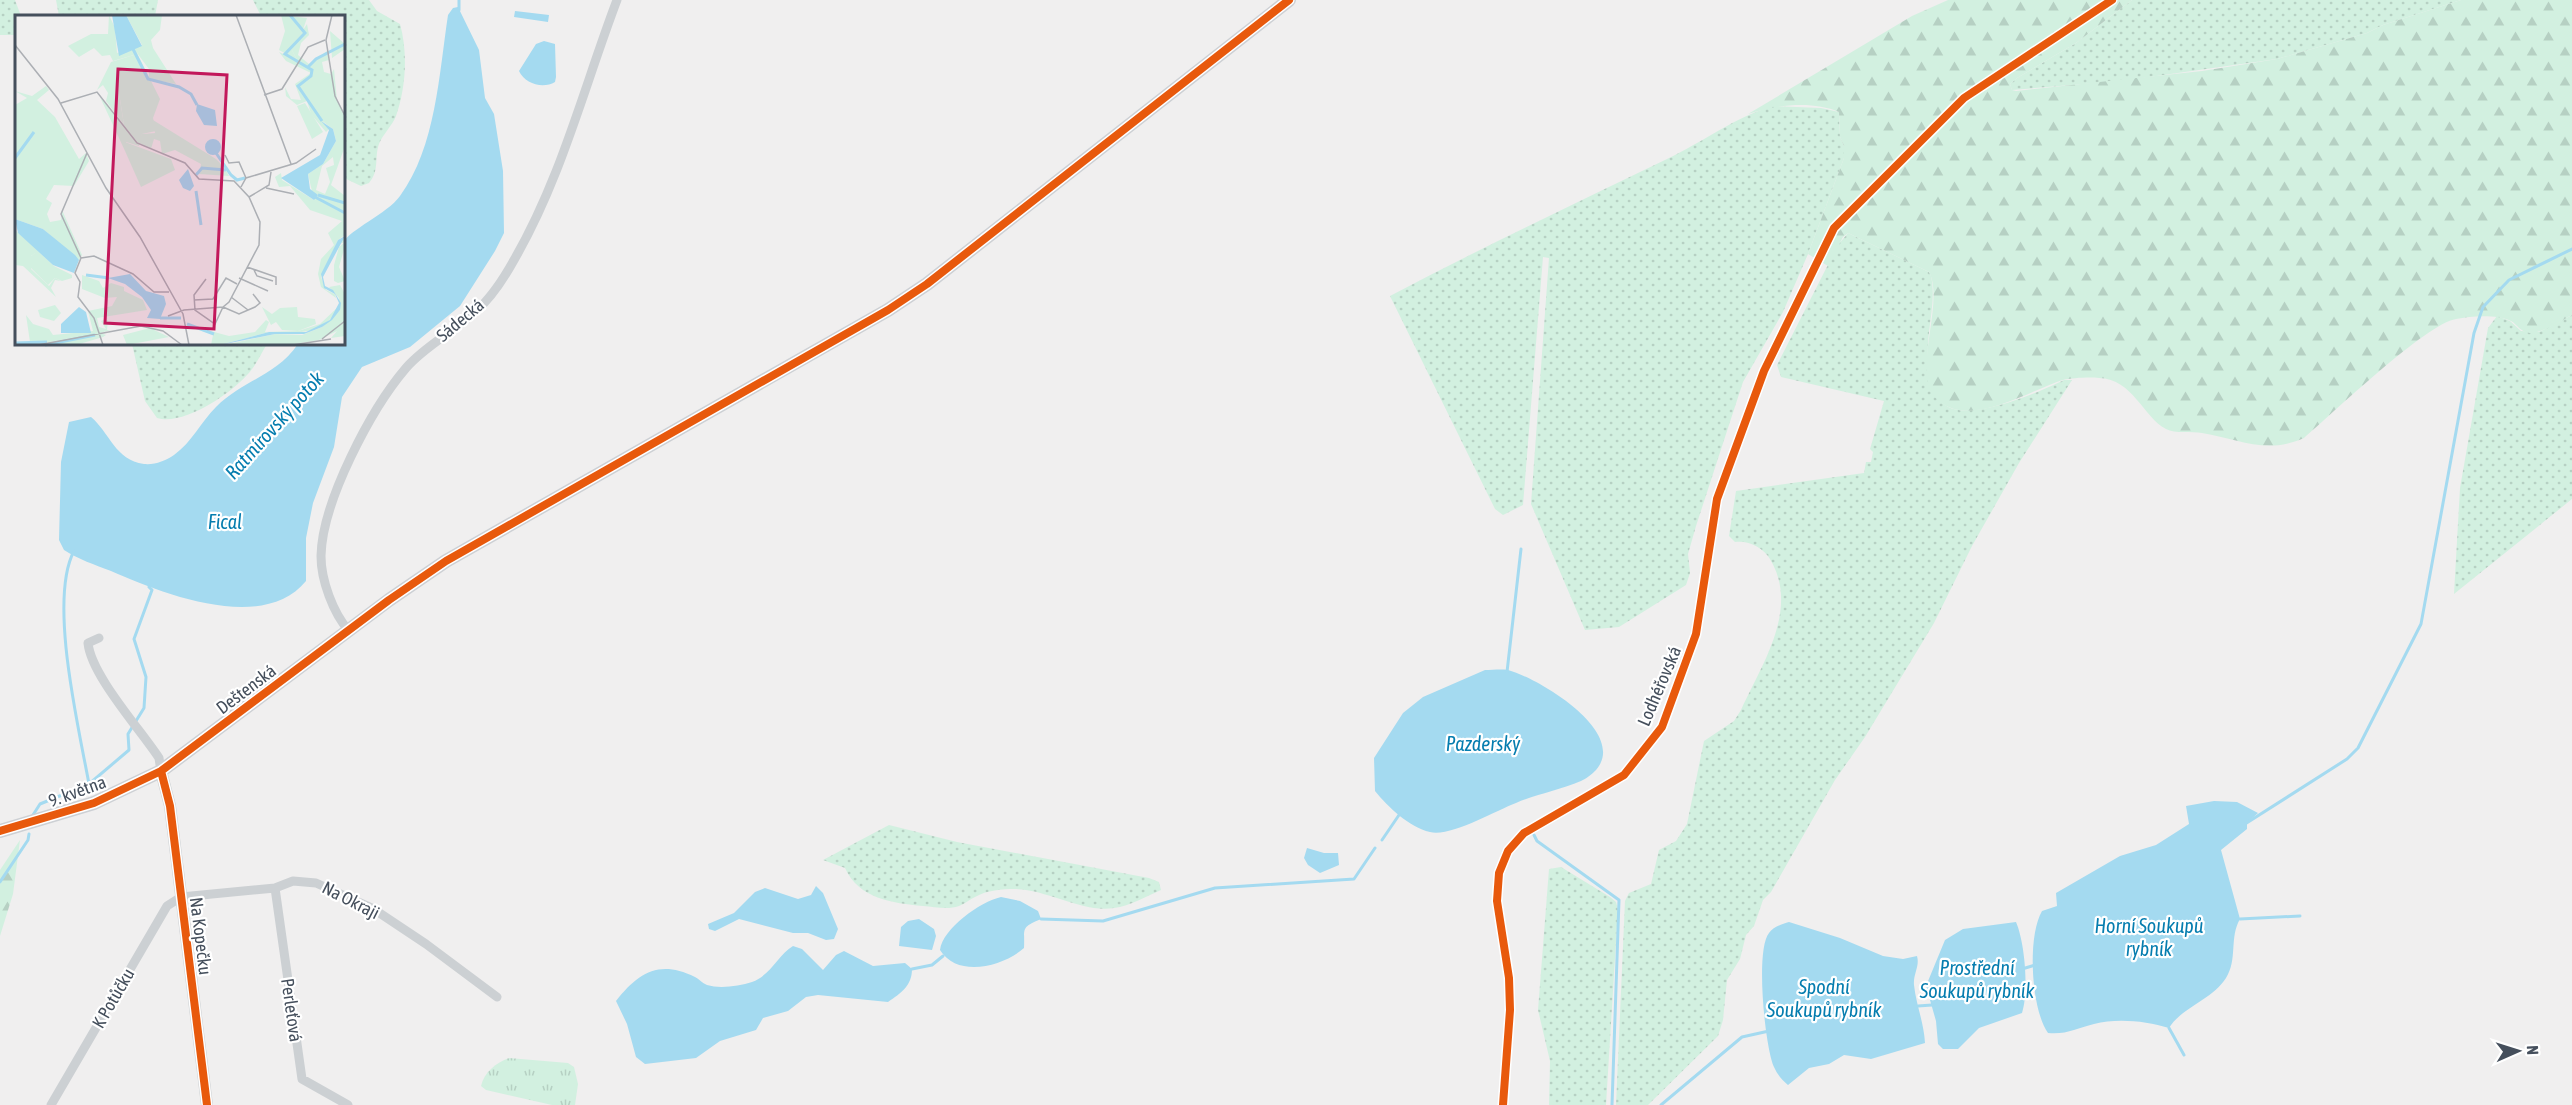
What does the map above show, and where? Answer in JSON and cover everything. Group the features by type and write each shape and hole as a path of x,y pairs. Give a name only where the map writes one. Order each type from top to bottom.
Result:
{"main road":[{"name":"Deštenská","path":"161,771 446,561 696,421 927,284 1289,0"},
{"name":"9. května","path":"0,831 94,803 161,771"}],"street":[{"name":"Sádecká","path":"349,631 342,623 321,570 326,522 342,479 368,426 406,367 433,342 477,311 513,261 562,161 587,80 617,0"},
{"name":"Lodhéřovská","path":"1503,1105 1510,1010 1509,978 1497,902 1499,873 1509,850 1524,833 1624,775 1662,727 1696,634 1717,499 1764,371 1834,228 1964,98 2112,0"},
{"path":"99,638 88,643 89,652 107,685 159,758 161,771"},
{"name":"Na Kopečku","path":"161,771 168,798 207,1105"},
{"name":"Na Okraji","path":"181,897 275,888 292,881 316,882 342,892 426,944 497,997"},
{"name":"Perleťová","path":"275,888 302,1079 348,1105"},
{"name":"K Potůčku","path":"51,1105 167,906 181,897"}],"green space":[{"path":"0,0 15,0 21,15 15,15 15,35 0,35"},
{"path":"56,0 158,0 155,15 59,15"},
{"path":"253,0 369,0 377,11 400,24 405,58 402,94 396,116 379,144 376,169 369,183 361,186 345,178 345,15 260,15"},
{"path":"1948,0 2132,0 2076,43 2017,78 2010,84 2012,90 2016,91 2202,71 2277,59 2367,33 2383,25 2461,0 2572,0 2572,315 2546,329 2530,333 2521,330 2511,321 2491,316 2462,318 2442,324 2403,352 2304,438 2277,445 2253,444 2202,433 2170,431 2158,423 2121,385 2099,378 2063,380 2016,399 1980,410 1963,411 1948,407 1935,397 1929,385 1927,353 1933,285 1929,272 1848,233 1843,237 1828,266 1808,254 1844,158 1839,112 1817,106 1794,105 1748,114 1912,16"},
{"path":"2132,0 2461,0 2383,25 2367,33 2277,59 2121,81 2012,90 2010,84 2017,78 2076,43"},
{"path":"1773,106 1821,108 1839,112 1844,158 1808,254 1783,312 1743,382 1688,554 1690,573 1686,585 1619,627 1585,630 1531,504 1549,258 1543,257 1523,505 1503,515 1495,509 1390,296 1680,152 1745,117"},
{"path":"1848,233 1929,272 1933,293 1928,345 1929,378 1939,400 1945,405 1956,410 1987,408 2022,398 2064,380 2072,380 2019,463 1972,546 1934,623 1865,737 1835,780 1771,892 1763,900 1754,926 1746,935 1740,959 1727,980 1723,1020 1718,1036 1648,1105 1616,1105 1625,901 1629,893 1651,884 1659,850 1676,841 1687,824 1704,741 1734,721 1741,710 1775,636 1780,617 1781,597 1778,578 1770,559 1755,545 1735,542 1729,536 1736,491 1864,473 1866,462 1871,462 1873,452 1870,449 1884,401 1781,377 1777,365 1838,245"},
{"path":"2572,315 2572,499 2454,594 2460,488 2488,328 2497,316 2510,321 2521,331 2539,332"},
{"path":"132,345 266,345 250,372 239,383 217,400 192,413 168,419 157,418 145,401"},
{"path":"889,825 957,842 1149,878 1159,882 1161,890 1114,908 1090,907 1028,890 1015,889 984,893 961,905 946,908 878,898 859,887 845,868 823,860"},
{"path":"20,840 13,894 0,936 0,870"},
{"path":"1561,867 1610,897 1616,902 1618,909 1606,1105 1549,1105 1550,1061 1538,1010 1549,869"},
{"path":"509,1058 568,1063 574,1067 578,1084 575,1105 552,1105 486,1090 481,1086 491,1069"}],"water":[{"name":"Fical","path":"458,7 479,50 485,98 494,114 503,171 504,233 460,306 410,347 362,367 342,397 334,447 313,503 306,538 306,581 287,597 264,605 239,607 211,604 157,589 87,562 64,550 59,540 61,462 69,422 91,417 119,452 126,457 144,464 160,462 180,450 216,407 237,390 279,364 297,345 345,345 345,240 394,203 412,177 429,133 448,15 453,8"},
{"path":"515,11 549,15 548,22 514,17"},
{"path":"544,41 555,44 556,77 555,82 540,85 525,79 519,71 536,44"},
{"name":"Pazderský","path":"1485,670 1508,670 1558,695 1591,724 1600,739 1603,755 1596,770 1581,781 1524,800 1461,827 1439,833 1414,826 1400,816 1375,791 1374,758 1403,713 1423,697"},
{"name":"Horní Soukupů rybník","path":"2214,801 2237,802 2258,813 2247,823 2247,829 2221,850 2240,919 2235,934 2232,963 2226,978 2213,992 2181,1014 2169,1028 2141,1022 2112,1021 2066,1032 2048,1033 2038,1007 2033,973 2034,938 2042,911 2057,906 2056,893 2120,856 2156,845 2189,824 2186,806"},
{"path":"1307,848 1324,853 1338,853 1339,865 1320,873 1308,865 1304,858"},
{"path":"816,886 823,893 838,929 834,939 826,940 808,933 793,933 739,919 715,931 709,929 708,924 734,913 755,892 765,888 798,899 811,895"},
{"path":"1001,897 1020,901 1038,911 1041,919 1025,929 1024,948 1005,960 981,967 969,967 948,959 940,950 948,933 973,910"},
{"path":"919,919 934,929 936,936 932,950 899,946 901,927 908,921"},
{"name":"Spodní Soukupů rybník","path":"1789,922 1840,938 1883,956 1903,959 1917,956 1914,985 1925,1043 1871,1059 1844,1055 1829,1064 1809,1068 1788,1085 1774,1067 1767,1040 1762,978 1765,943 1769,933 1775,927"},
{"name":"Prostřední Soukupů rybník","path":"2016,922 2022,942 2025,967 2022,1013 1979,1028 1958,1049 1943,1049 1938,1044 1936,1021 1926,986 1945,940 1963,929"},
{"path":"793,946 802,949 823,970 836,955 844,951 873,966 905,963 912,969 912,975 905,988 888,1002 818,995 806,997 788,1011 763,1018 756,1030 720,1041 696,1058 645,1064 636,1057 627,1024 616,1001 641,976 660,969 671,969 695,977 712,986 741,985 764,975"}],"waterway":[{"name":"Ratmírovský potok","path":"459,0 459,10"},
{"path":"2245,824 2347,759 2358,748 2421,624 2474,333 2483,307 2509,280 2572,249"},
{"path":"1507,672 1521,549"},
{"name":"Ratmírovský potok","path":"33,815 40,804 89,784 73,699 65,632 64,600 67,573 74,551"},
{"path":"89,784 129,750 128,734 144,708 146,677 134,639 152,590 149,587"},
{"path":"1382,840 1399,815"},
{"name":"Ratmírovský potok","path":"0,882 28,840 29,834"},
{"path":"1534,835 1537,841 1619,900 1612,1105"},
{"path":"1041,919 1103,921 1215,888 1354,879 1375,848"},
{"path":"2240,919 2300,916"},
{"path":"912,969 932,965 943,956"},
{"path":"2022,969 2035,965"},
{"path":"1918,1006 1932,1005"},
{"path":"2169,1028 2184,1055"},
{"path":"1661,1105 1742,1037 1769,1031"}],"cycle path":[{"path":"0,831 94,803 161,771 389,600 446,561 888,310 927,284 1289,0"},
{"path":"1503,1105 1510,1010 1509,978 1497,901 1499,873 1508,851 1524,833 1624,775 1662,727 1696,634 1717,499 1764,371 1834,228 1964,98 2112,0"},
{"path":"161,771 170,806 207,1105"}]}
